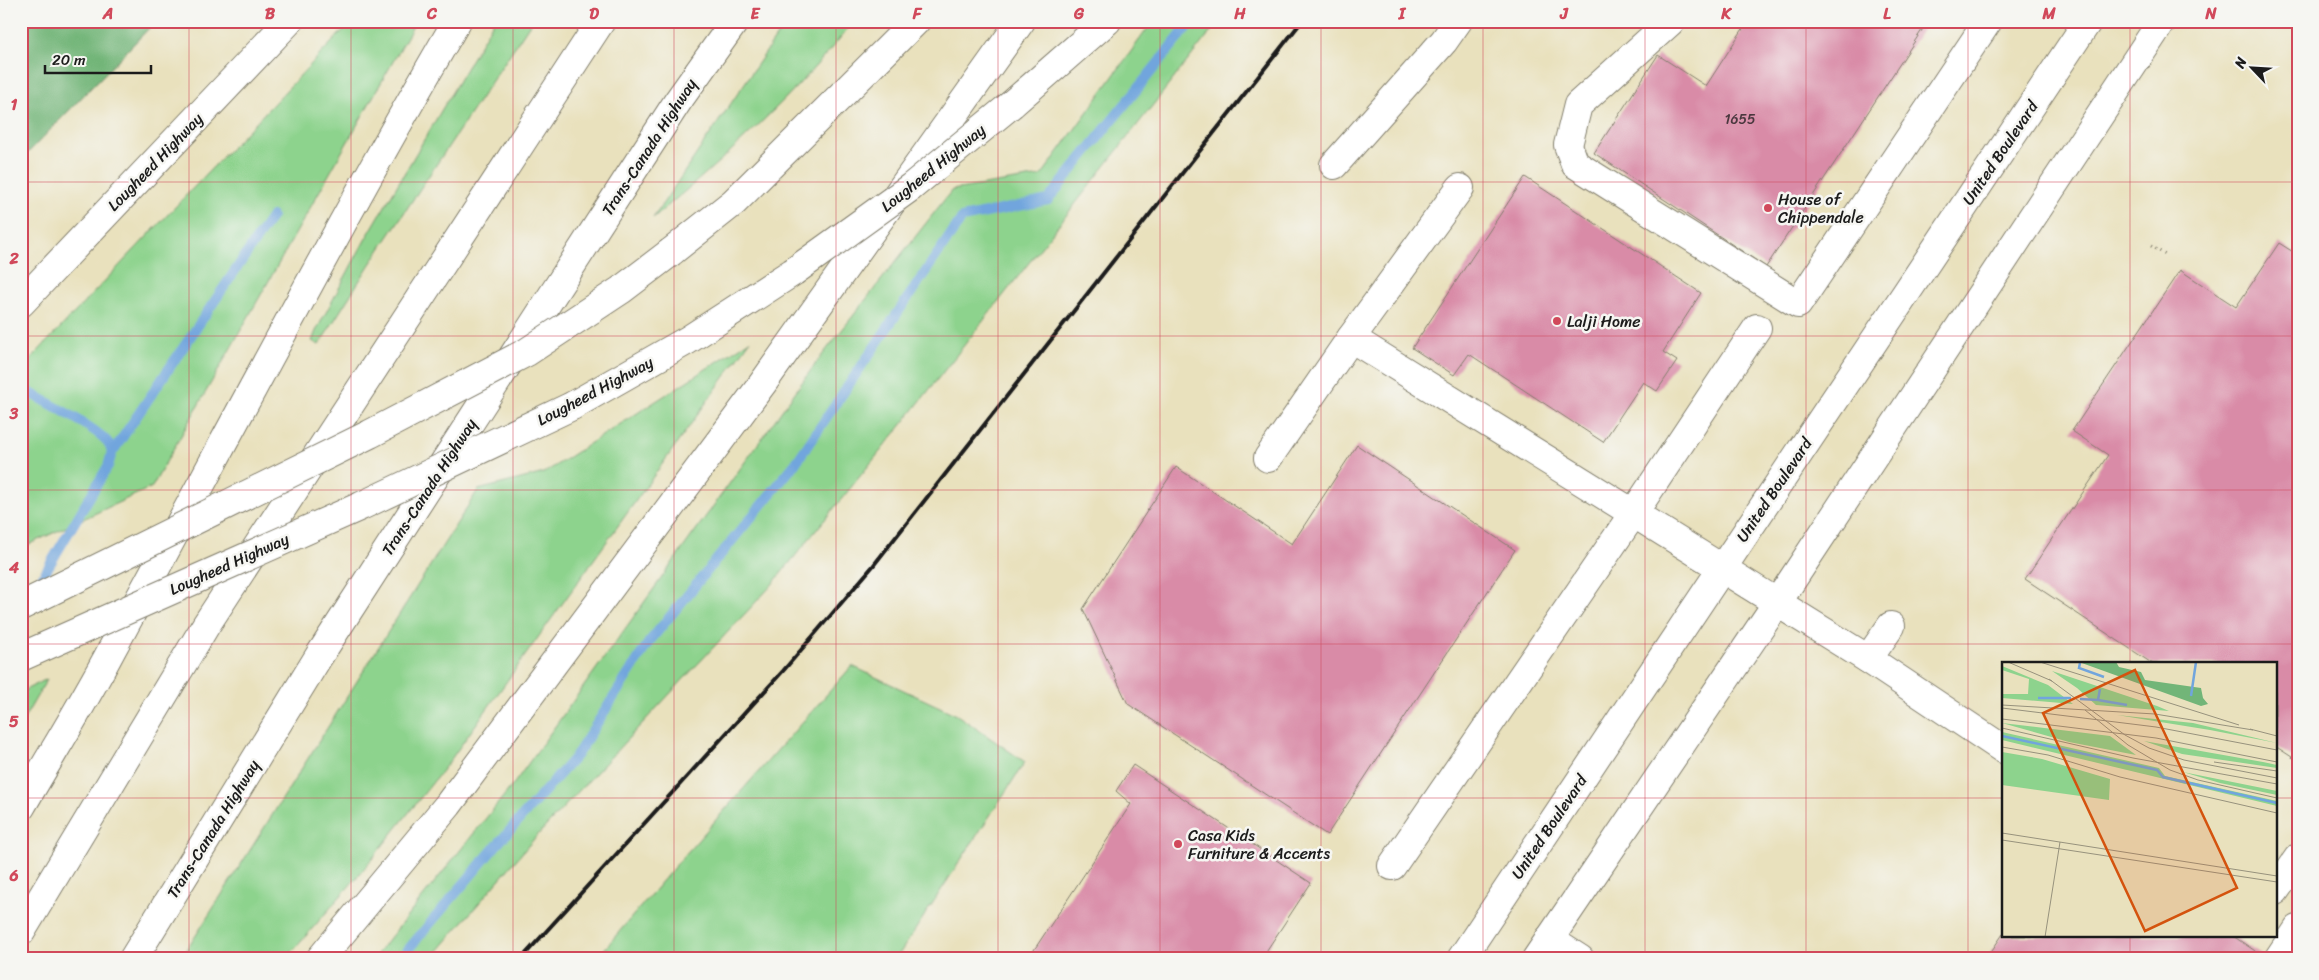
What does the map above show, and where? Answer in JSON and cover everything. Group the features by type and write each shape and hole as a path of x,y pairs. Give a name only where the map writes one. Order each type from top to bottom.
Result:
{"main road":[{"name":"Lougheed Highway","path":"21,303 289,21"},
{"path":"21,808 110,653 244,401 388,139 457,21"},
{"path":"21,932 206,625 601,21"},
{"name":"Trans-Canada Highway","path":"133,959 324,647 678,101 735,21"},
{"path":"821,117 899,21"},
{"path":"21,606 370,434 527,352 621,290 734,202 916,21"},
{"path":"320,959 460,789 763,383 1021,21"},
{"name":"Lougheed Highway","path":"21,657 361,506 572,406 688,340 793,272 911,187 1012,104 1107,21"},
{"path":"1334,165 1444,41 1458,21"},
{"path":"1672,21 1578,105 1568,145 1575,164 1798,304 1988,21"},
{"name":"United Boulevard","path":"1461,959 2088,21"},
{"path":"1580,959 1542,949 1777,603 2162,21"},
{"path":"1268,458 1351,338 1460,188"},
{"path":"1392,866 1633,514 1757,328"},
{"path":"1351,338 1868,659 2002,748"},
{"path":"1868,659 1890,626"},
{"path":"2276,890 2298,858"},
{"path":"2278,959 2298,929"}],"path":[{"path":"2151,246 2167,256"}],"green space":[{"path":"21,21 156,21 21,160"},
{"path":"352,21 416,21 152,487 21,548 21,369"},
{"path":"494,21 532,21 370,264 319,345 312,341 316,331 365,240"},
{"path":"787,21 854,21 808,75 759,125 653,218"},
{"path":"1153,21 1219,21 896,432 770,587 534,839 431,959 373,959 515,782 816,363 952,190 1041,176"},
{"path":"751,340 449,762 364,869 286,959 181,959 478,490 544,473"},
{"path":"852,666 957,715 1025,762 896,959 596,959 676,865"},
{"path":"47,679 21,724 21,692"}],"building":[{"path":"1748,21 1928,21 1766,267 1594,153 1658,55 1706,86"},
{"name":"Lalji Home","path":"1525,177 1701,293 1663,352 1677,361 1657,391 1643,382 1603,442 1469,354 1454,375 1412,348"},
{"path":"2279,243 2298,255 2298,761 2276,747 2276,662 2150,662 2025,579 2108,455 2072,431 2180,270 2236,307"},
{"path":"1357,445 1515,550 1327,835 1128,704 1083,609 1176,467 1292,544"},
{"name":"Casa Kids Furniture & Accents","path":"1133,765 1311,883 1261,959 1028,959 1131,804 1116,791"},
{"path":"2002,935 2002,938 2236,938 2267,959 1986,959"}],"waterway":[{"path":"400,959 495,847 576,756 649,642 795,464 962,218 1048,200 1192,21"},
{"path":"112,453 272,216"},
{"path":"27,391 95,431 109,444 111,452 108,466 33,593"}],"railway":[{"path":"521,959 783,671 873,566 1302,21"}],"place":[{"name":"House of Chippendale","path":"1768,208"},
{"name":"Lalji Home","path":"1557,321"},
{"name":"Casa Kids Furniture & Accents","path":"1178,844"}]}
